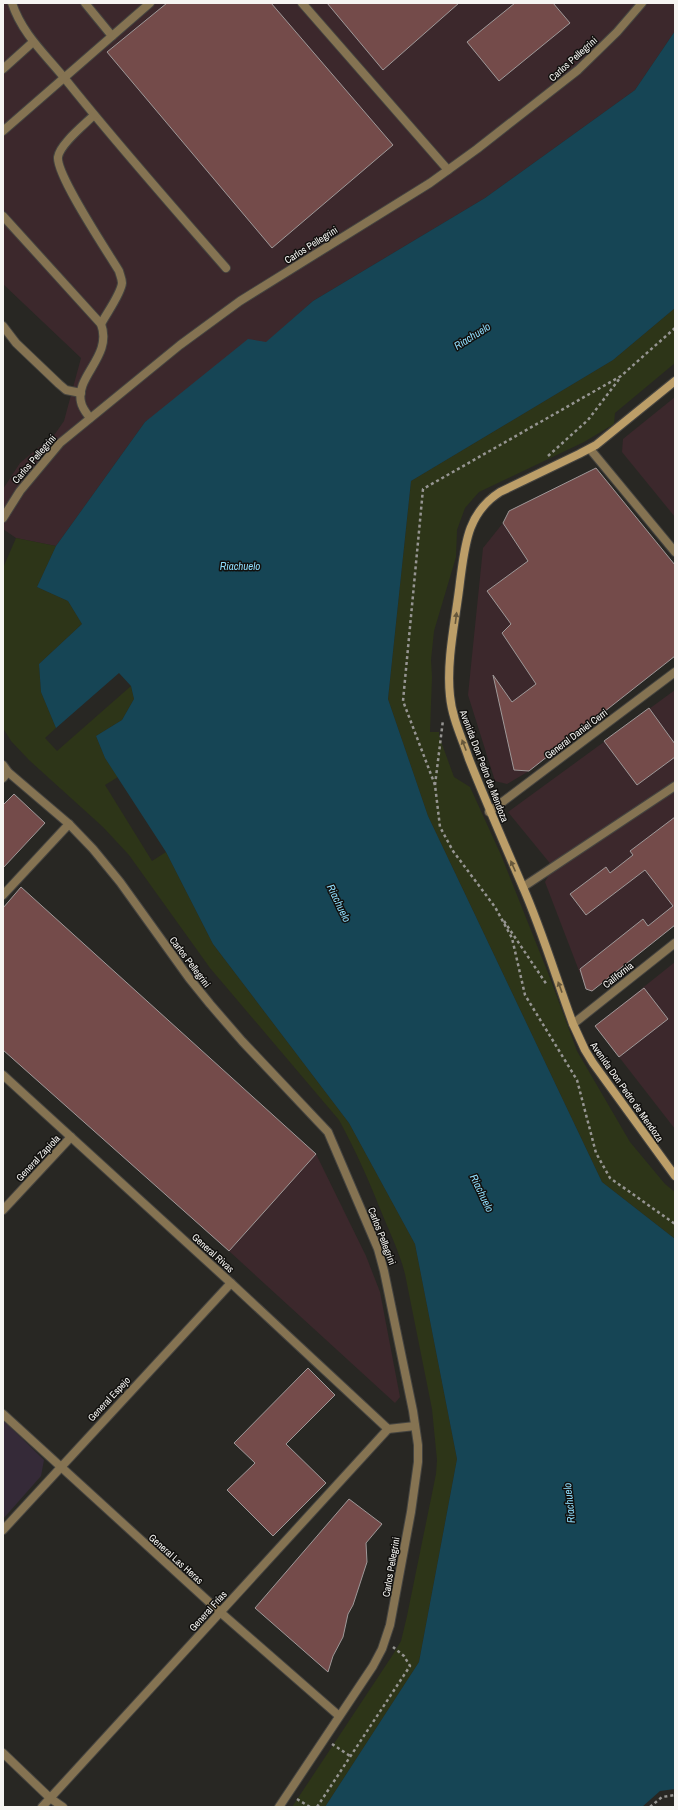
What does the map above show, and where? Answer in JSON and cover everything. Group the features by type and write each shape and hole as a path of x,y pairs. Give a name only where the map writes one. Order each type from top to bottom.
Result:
{"main road":[{"name":"Avenida Don Pedro de Mendoza","path":"675,382 590,449 491,497 479,510 471,524 464,555 449,687 456,722 489,812 523,887 573,1024 585,1050 675,1176"}],"street":[{"path":"12,3 21,25 33,42 226,268"},
{"path":"85,3 112,36"},
{"path":"3,131 150,3"},
{"path":"302,3 448,170"},
{"name":"Carlos Pellegrini","path":"3,518 20,491 60,443 180,345 240,301 448,170 578,70 612,37 642,3"},
{"path":"3,69 33,42"},
{"path":"94,115 62,148 58,157 66,182 119,271 122,279 122,285 119,292 101,324"},
{"path":"3,216 101,324 104,339 102,348 81,393 81,404 90,418"},
{"path":"3,326 16,342 59,384 66,390 81,393"},
{"path":"590,449 675,552"},
{"name":"General Daniel Cerri","path":"489,812 675,672"},
{"name":"Carlos Pellegrini","path":"5,772 69,824 93,849 120,882 189,978 210,1004 242,1041 328,1132 336,1147 378,1249 384,1270 415,1426 418,1451 416,1484 388,1636 363,1681 338,1715 279,1807"},
{"path":"523,887 675,786"},
{"path":"3,895 69,824"},
{"name":"California","path":"573,1024 675,943"},
{"name":"General Rivas","path":"3,1075 232,1283 388,1429"},
{"name":"General Zapiola","path":"3,1210 71,1137"},
{"name":"General Espejo","path":"3,1530 232,1283"},
{"name":"General Las Heras","path":"3,1414 220,1612 338,1715"},
{"path":"388,1429 415,1426"},
{"name":"General Frías","path":"42,1807 388,1429"},
{"path":"3,1754 50,1798 63,1807"}],"path":[{"path":"548,456 588,420 621,376 675,328"},
{"path":"551,991 495,907 453,851 440,827 435,785 403,701 423,489 621,376"},
{"path":"495,907 512,938 525,995 577,1080 596,1153 610,1178 675,1224"},
{"path":"317,1807 410,1666 404,1656 393,1646 388,1652"},
{"path":"326,1749 334,1737"},
{"path":"330,1743 350,1756"},
{"path":"650,1807 662,1797 675,1795"},
{"path":"292,1802 295,1798 310,1807"}],"shaded area":[{"path":"3,3 675,3 675,31 635,90 485,198 313,301 266,343 145,422 56,546 16,538 3,529 3,489 20,463 55,434 64,421 81,358 3,284"},
{"path":"675,397 675,517 622,452 623,439"},
{"path":"596,468 675,565 675,656 529,771 507,784 495,781 468,695 483,548 503,523 509,511"},
{"path":"675,690 675,925 592,991 586,989 545,882 553,867 508,812"},
{"path":"675,962 675,1129 595,1026"},
{"path":"316,1154 366,1256 380,1292 400,1397 395,1403 229,1251"},
{"path":"3,1420 44,1460 41,1476 3,1519"}],"green space":[{"path":"675,308 675,363 615,413 614,424 584,442 479,492 465,508 457,530 456,557 434,631 431,660 432,677 430,732 439,732 439,736 454,777 470,787 501,855 550,978 577,1051 630,1142 665,1184 675,1192 675,1239 602,1182 428,816 388,699 411,481 613,360"},
{"path":"16,538 56,546 37,587 68,601 82,624 39,664 41,692 56,728 45,738 57,751 131,686 134,699 122,720 96,736 105,758 118,777 105,785 152,861 166,852 213,944 349,1123 415,1244 457,1459 419,1662 325,1807 292,1807 401,1641 436,1474 437,1460 432,1409 405,1274 401,1259 368,1179 339,1120 210,968 129,855 103,827 29,760 11,741 3,728 3,568"}],"water":[{"name":"Riachuelo","path":"675,31 675,308 613,360 411,481 388,699 428,816 602,1182 675,1239 675,1789 660,1791 642,1807 325,1807 419,1662 457,1459 415,1244 349,1123 213,944 166,852 105,758 96,736 122,720 134,699 131,686 119,673 56,728 41,692 39,664 82,624 68,601 37,587 56,546 145,422 248,339 266,342 313,301 485,198 635,90"}],"building":[{"path":"167,3 271,3 393,145 272,248 107,52"},
{"path":"327,3 459,3 383,70"},
{"path":"515,3 553,3 570,23 499,81 467,42"},
{"path":"596,468 675,565 675,656 529,771 514,770 493,675 512,702 536,684 502,633 511,624 487,591 528,561 503,523 509,511"},
{"path":"649,708 675,744 675,757 637,785 604,741"},
{"path":"14,794 45,823 3,868 3,805"},
{"path":"675,817 675,925 592,991 586,989 580,969 643,919 648,926 673,906 645,870 586,915 570,894 606,867 610,873 633,855 630,851"},
{"path":"21,887 316,1154 229,1251 3,1050 3,908"},
{"path":"644,988 668,1019 619,1057 595,1026"},
{"path":"308,1368 335,1395 286,1444 326,1483 273,1536 227,1490 255,1463 234,1443"},
{"path":"349,1499 382,1524 366,1543 367,1562 353,1605 348,1614 343,1637 333,1656 328,1672 255,1608"}]}
